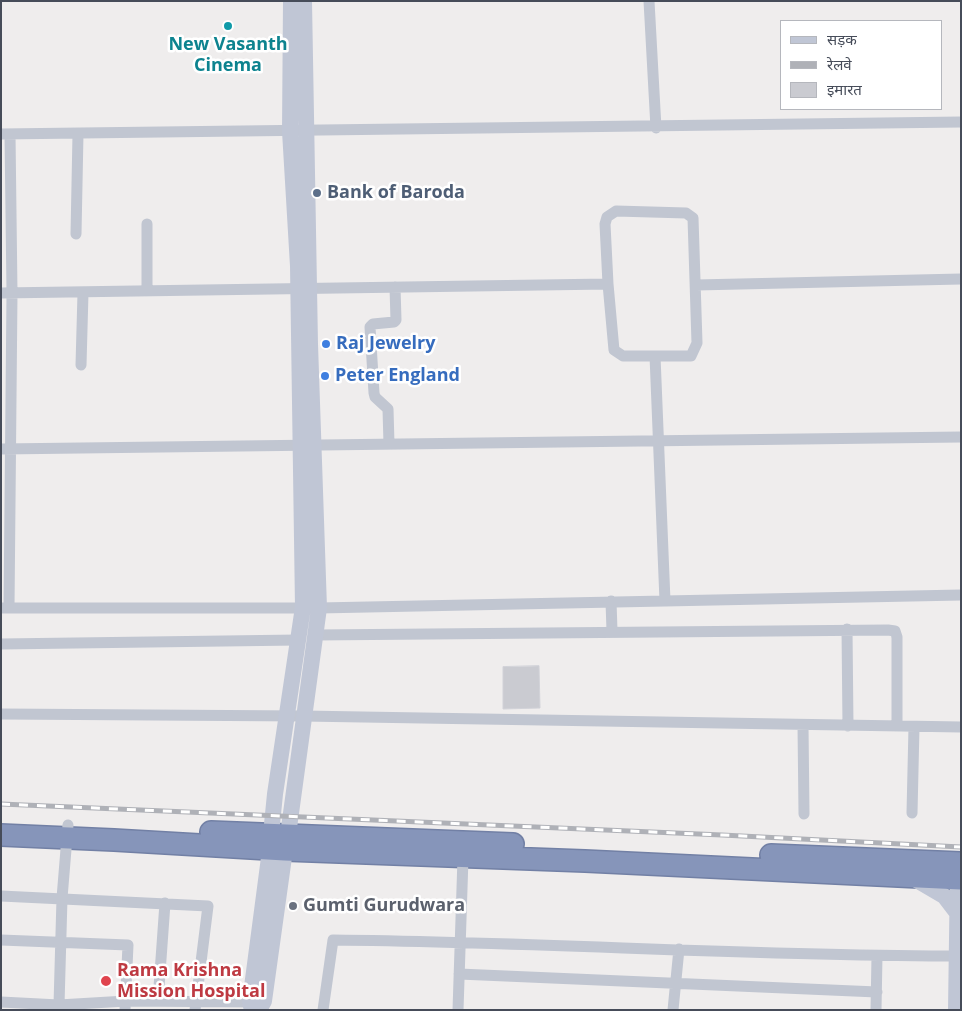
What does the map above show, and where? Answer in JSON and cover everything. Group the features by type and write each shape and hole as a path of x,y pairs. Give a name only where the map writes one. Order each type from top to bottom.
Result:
{"highway":[{"path":"1,822 67,831 278,842 960,868"},
{"path":"1,835 67,831"},
{"path":"278,842 463,858 612,855 912,877 960,868"}],"street":[{"path":"292,1 290,131 304,287"},
{"path":"1,1002 59,1005 125,1005 158,1002 196,1006 256,1006 278,842 303,716 315,635 311,607 304,287 307,130 304,1"},
{"path":"649,1 656,128"},
{"path":"961,122 656,128 6,134 5,608 311,607 961,595"},
{"path":"76,234 78,134"},
{"path":"616,212 686,213 692,216 694,221 697,343 694,353 688,356 622,356 614,350 608,284 605,224 607,217 616,212"},
{"path":"147,224 148,291"},
{"path":"696,285 961,279"},
{"path":"7,293 83,293 304,287 608,284"},
{"path":"389,444 388,409 374,393 370,328 373,324 394,322 396,320 395,287"},
{"path":"81,365 83,293"},
{"path":"655,356 665,600"},
{"path":"5,449 658,439 961,437"},
{"path":"611,601 612,631"},
{"path":"278,842 286,717 298,640 311,607"},
{"path":"847,629 848,726"},
{"path":"315,635 888,630 896,634 897,726"},
{"path":"1,644 298,640"},
{"path":"1,714 303,716 961,727"},
{"path":"803,725 804,814"},
{"path":"912,813 914,727"},
{"path":"59,1005 62,898 67,831"},
{"path":"458,1010 463,858"},
{"path":"956,1010 957,913 960,868"},
{"path":"912,877 944,896 957,913"},
{"path":"1,896 208,906 196,1006"},
{"path":"158,1002 165,903"},
{"path":"1,940 128,945 125,1005"},
{"path":"323,1010 333,940 460,941 877,956 958,956"},
{"path":"673,1010 679,950"},
{"path":"876,1010 877,956"},
{"path":"459,974 877,992"}],"building":[{"path":"539,666 540,708 503,709 503,667"}],"railway":[{"path":"1,804 961,847"}],"place":[{"name":"New Vasanth Cinema","path":"228,26"},
{"name":"Bank of Baroda","path":"317,193"},
{"name":"Raj Jewelry","path":"326,344"},
{"name":"Peter England","path":"325,376"},
{"name":"Gumti Gurudwara","path":"293,906"},
{"name":"Rama Krishna Mission Hospital","path":"106,981"}]}
